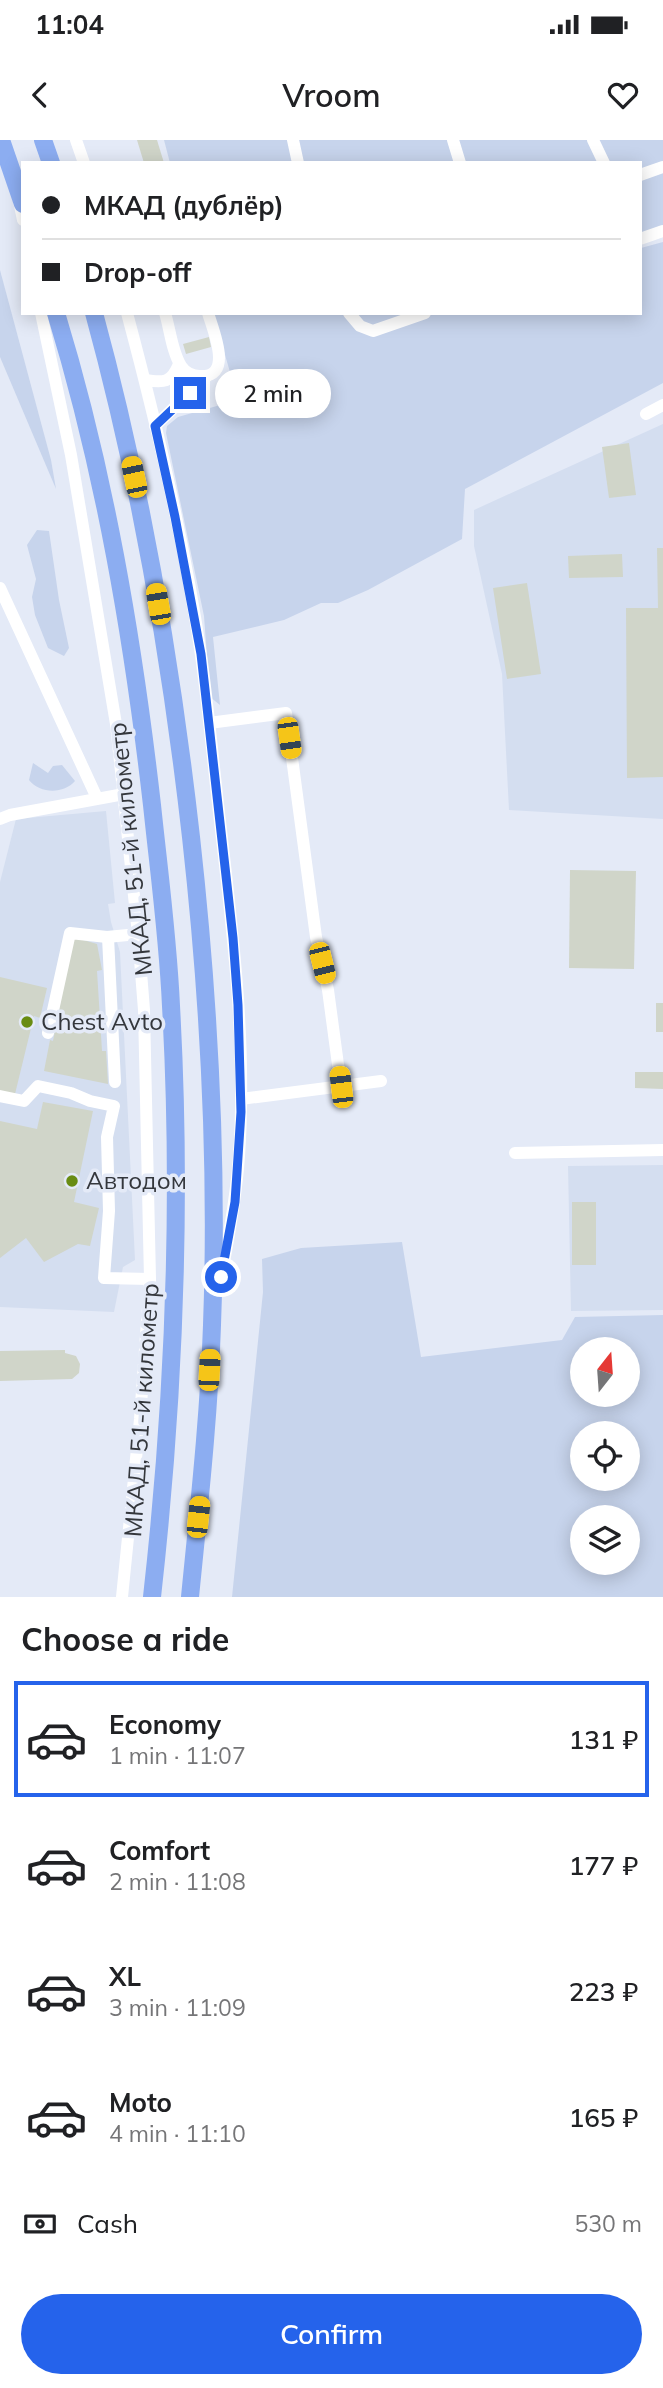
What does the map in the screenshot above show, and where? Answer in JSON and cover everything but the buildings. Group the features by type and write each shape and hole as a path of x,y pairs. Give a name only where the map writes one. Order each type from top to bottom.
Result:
{"highway":[{"path":"1,140 21,198"},
{"path":"43,140 50,161"},
{"name":"МКАД, 51-й километр","path":"57,315 69,354 113,544 143,728 172,1007 176,1152 175,1301 168,1435 152,1597"},
{"path":"95,315 144,523 168,658 202,937 213,1149 212,1325 190,1597"}],"street":[{"path":"76,140 83,161"},
{"path":"293,140 298,161"},
{"path":"453,140 459,161"},
{"path":"593,140 603,161"},
{"path":"642,174 663,167"},
{"path":"15,179 21,210"},
{"path":"642,238 663,231"},
{"path":"41,315 71,455 116,724 138,934 144,1023 150,1279 140,1419 122,1597"},
{"path":"128,315 145,380 175,517 201,654 233,938 241,1099 239,1157 235,1202 212,1325"},
{"path":"166,315 179,364 195,376 207,376"},
{"path":"155,426 215,371 220,352 209,315"},
{"path":"351,315 360,326 373,331 419,315"},
{"path":"145,380 167,380 174,376 179,364"},
{"path":"646,414 663,405"},
{"path":"0,588 97,798"},
{"path":"209,723 286,713 316,937 328,990 341,1087"},
{"path":"0,819 124,794"},
{"path":"48,1033 70,933 108,937 138,934"},
{"path":"108,937 115,1082"},
{"path":"241,1099 381,1081"},
{"path":"0,1096 24,1101 38,1086 114,1106 107,1137 108,1211 104,1278 150,1279"},
{"path":"514,1153 663,1150"}],"shaded area":[{"path":"164,140 663,140 663,236 642,245 642,161 169,161"},
{"path":"663,242 663,383 465,489 462,539 368,590 338,603 321,603 284,620 213,637 220,705 210,697 204,616 166,433 167,426 178,417 238,400 214,315 642,315 642,248"},
{"path":"0,270 51,460 56,489 0,357"},
{"path":"663,424 663,819 509,810 502,674 474,546 474,510"},
{"path":"37,530 49,531 69,648 64,656 48,648 35,615 32,597 36,579 27,545"},
{"path":"33,763 48,773 53,766 62,765 75,781 59,790 39,788 29,780"},
{"path":"106,811 115,903 108,904 120,952 135,1260 123,1267 114,1312 0,1307 0,882 16,819"},
{"path":"663,1165 663,1310 571,1311 568,1166"},
{"path":"402,1242 421,1357 562,1340 575,1317 663,1315 663,1597 232,1597 263,1292 262,1259 301,1248"}],"place":[{"name":"Chest Avto","path":"27,1022"},
{"name":"Автодом","path":"72,1181"}],"route":[{"path":"190,393 155,426 201,654 233,938 241,1112 235,1202 221,1277"}]}
